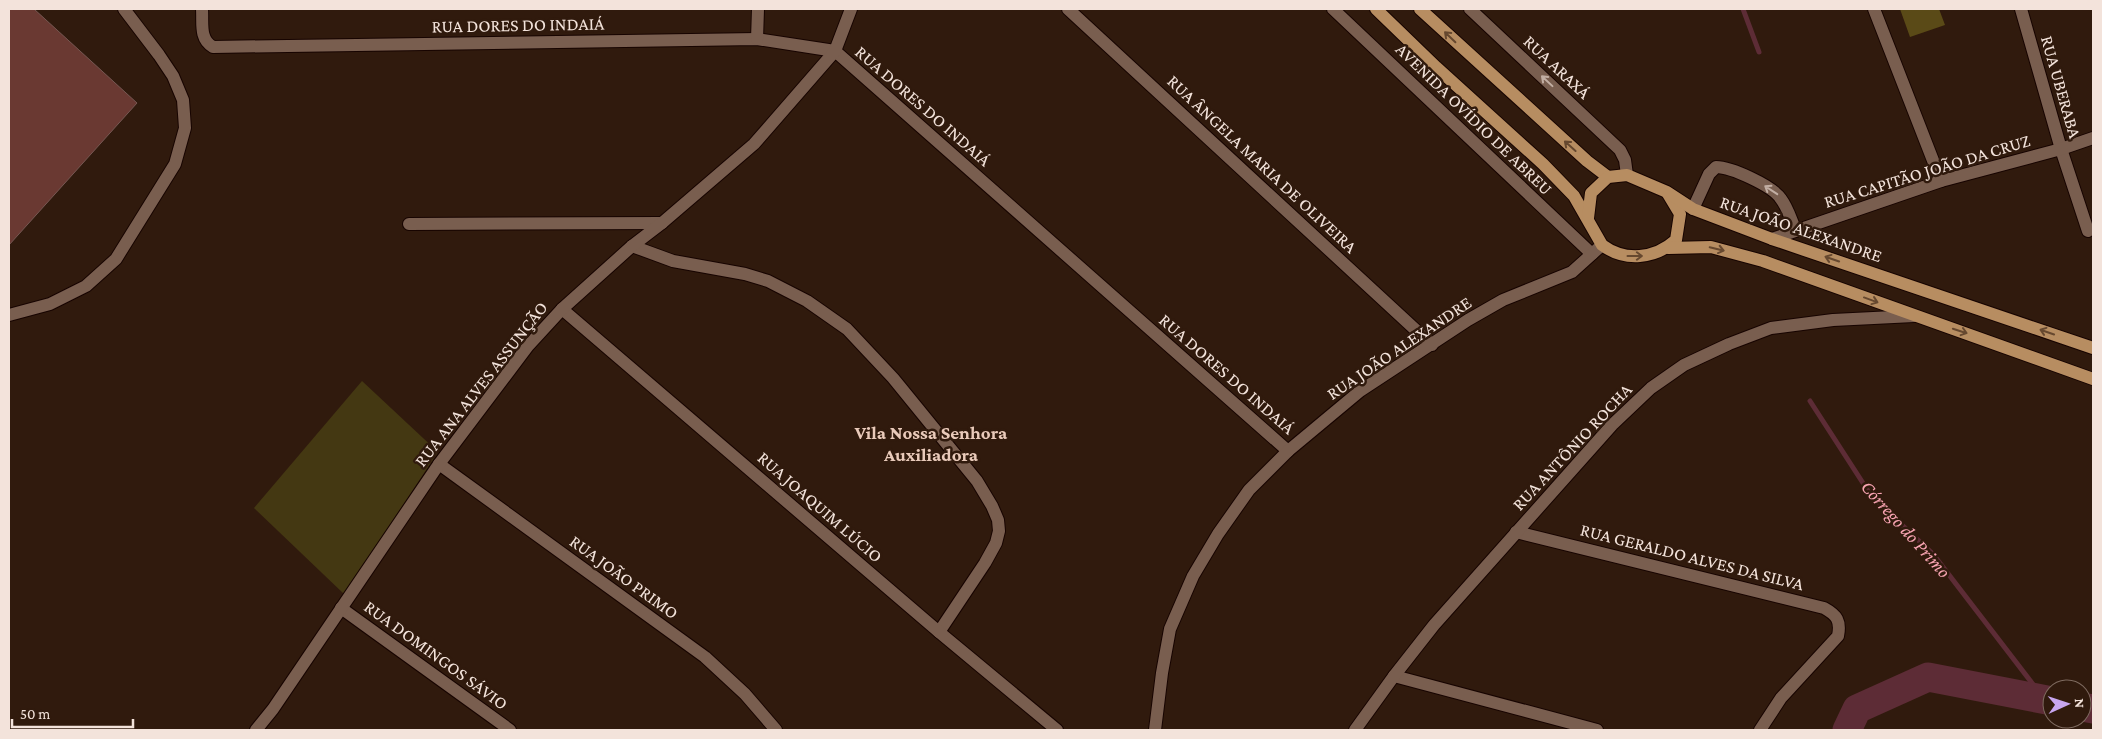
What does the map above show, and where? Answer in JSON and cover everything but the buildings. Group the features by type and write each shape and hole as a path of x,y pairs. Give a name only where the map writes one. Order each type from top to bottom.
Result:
{"main road":[{"name":"AVENIDA OVÍDIO DE ABREU","path":"1376,9 1436,68 1543,164 1574,196 1588,218"},
{"path":"1420,9 1587,161 1608,177 1591,193 1588,218 1597,249 1609,250 1632,257 1656,254 1668,248 1676,240 1680,214 1667,192"},
{"name":"RUA JOÃO ALEXANDRE","path":"1608,177 1627,176 1667,192 1693,209 1772,239 2093,348"},
{"path":"1668,248 1710,247 1763,261 1914,316"},
{"name":"RUA ANTÔNIO ROCHA","path":"1914,316 1979,337 2093,379"}],"street":[{"path":"9,315 50,304 86,286 116,259 175,164 185,128 183,100 173,76 160,55 124,9"},
{"name":"RUA DORES DO INDAIÁ","path":"202,9 203,35 206,43 213,47 224,48 757,39 835,52 1288,451"},
{"path":"757,39 758,9"},
{"name":"RUA ANA ALVES ASSUNÇÃO","path":"256,730 273,709 439,464 528,346 562,309 632,246 662,223 754,144 835,52 851,9"},
{"name":"RUA ÂNGELA MARIA DE OLIVEIRA","path":"1068,9 1432,345"},
{"name":"AVENIDA OVÍDIO DE ABREU","path":"1333,9 1597,249"},
{"name":"RUA ARAXÁ","path":"1470,9 1620,150 1625,160 1627,176"},
{"path":"1874,9 1941,181"},
{"name":"RUA UBERABA","path":"2021,9 2061,149 2088,231"},
{"name":"RUA CAPITÃO JOÃO DA CRUZ","path":"1772,239 1941,181 2061,149 2093,138"},
{"path":"1693,209 1709,174 1716,167 1726,167 1774,191 1781,198 1796,231"},
{"path":"409,224 662,223"},
{"path":"632,246 673,261 745,274 768,281 807,301 854,336 893,378 977,481 998,520 999,531 996,543 985,563 939,632"},
{"name":"RUA JOÃO ALEXANDRE","path":"1155,730 1170,629 1193,576 1218,534 1249,490 1288,451 1360,391 1468,320 1503,300 1572,272 1597,249"},
{"name":"RUA JOAQUIM LÚCIO","path":"562,309 939,632 1057,730"},
{"name":"RUA ANTÔNIO ROCHA","path":"1355,730 1434,625 1612,425 1651,388 1684,365 1729,344 1771,328 1833,320 1914,316"},
{"name":"RUA JOÃO PRIMO","path":"439,464 705,657 745,694 776,730"},
{"name":"RUA GERALDO ALVES DA SILVA","path":"1516,532 1824,608 1835,614 1840,624 1838,636 1781,698 1760,730"},
{"name":"RUA DOMINGOS SÁVIO","path":"341,608 510,730"},
{"path":"1394,676 1597,730"}],"shaded area":[{"path":"1900,9 1939,9 1945,25 1910,37"},
{"path":"362,381 438,452 344,594 254,508"}],"waterway":[{"name":"Córrego do Primo","path":"1743,9 1759,52"},
{"name":"Córrego do Primo","path":"1810,401 1872,497 1933,554 2042,696"},
{"path":"1847,730 1857,709 1928,677 2042,699"}],"district":[{"name":"Vila Nossa Senhora Auxiliadora","path":"931,443"}]}
